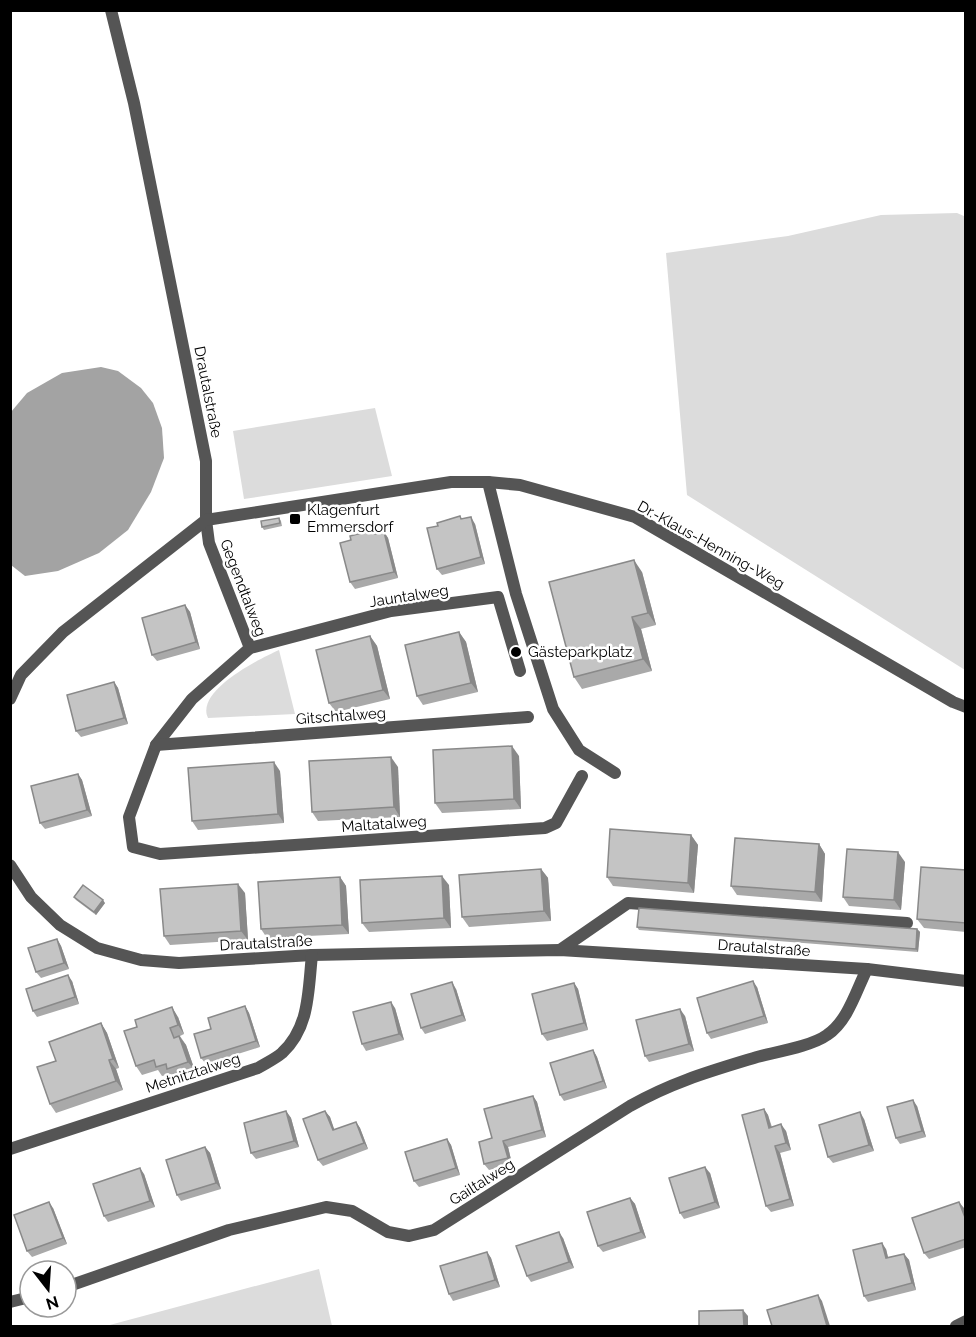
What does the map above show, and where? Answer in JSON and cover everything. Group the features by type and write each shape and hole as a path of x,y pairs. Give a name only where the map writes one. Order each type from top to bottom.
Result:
{"street":[{"name":"Drautalstraße","path":"111,10 134,103 206,461 206,520"},
{"name":"Dr.-Klaus-Henning-Weg","path":"206,520 451,482 520,485 635,517 942,696 966,707"},
{"path":"488,482 516,594 553,709 579,750 615,773"},
{"name":"Gegendtalweg","path":"160,854 133,847 129,817 156,745 192,699 250,648 209,543 206,520"},
{"path":"10,699 21,675 63,632 206,520"},
{"name":"Jauntalweg","path":"250,648 391,611 498,597 520,671"},
{"name":"Gitschtalweg","path":"156,745 528,717"},
{"name":"Maltatalweg","path":"160,854 545,828 556,823 582,776"},
{"name":"Drautalstraße","path":"10,865 31,897 60,925 97,948 141,960 179,963 312,955 560,950 867,969 966,981"},
{"path":"560,950 628,903 907,923"},
{"name":"Metnitztalweg","path":"10,1149 258,1068 281,1055 297,1037 306,1012 312,955"},
{"name":"Gailtalweg","path":"78,1283 229,1230 326,1207 352,1211 388,1232 409,1236 434,1230 660,1089 695,1075 827,1036 844,1018 867,969"},
{"path":"956,1326 966,1321"}],"shaded area":[{"path":"957,213 966,217 965,670 687,495 666,253 788,236 881,215"},
{"path":"101,367 118,371 141,388 153,403 162,428 164,458 151,492 128,530 99,553 58,571 25,576 11,565 11,412 27,393 62,373"},
{"path":"375,408 392,476 244,499 233,431"},
{"path":"279,650 295,714 208,718 206,708 219,687 244,668"},
{"path":"319,1269 332,1326 106,1326"}],"building":[{"path":"460,516 461,519 471,517 481,557 437,569 427,528 438,526 437,523"},
{"path":"279,518 280,523 262,527 261,521"},
{"path":"373,530 374,534 384,532 394,572 350,582 340,543 351,540 350,536"},
{"path":"634,560 648,613 632,617 643,659 574,677 549,582"},
{"path":"185,605 196,642 152,655 142,618"},
{"path":"459,632 471,683 417,696 405,645"},
{"path":"370,636 383,690 329,703 316,650"},
{"path":"114,682 124,718 76,731 67,695"},
{"path":"512,746 514,799 435,803 433,750"},
{"path":"391,757 394,807 312,812 309,761"},
{"path":"274,762 278,814 192,821 188,768"},
{"path":"78,774 87,810 40,823 31,786"},
{"path":"610,829 691,835 688,883 607,877"},
{"path":"735,838 819,844 815,892 731,886"},
{"path":"847,849 898,852 894,900 843,897"},
{"path":"921,867 966,870 966,923 917,919"},
{"path":"541,869 544,911 462,917 459,875"},
{"path":"442,876 444,918 362,923 360,880"},
{"path":"340,877 342,925 261,929 258,882"},
{"path":"238,884 241,931 164,936 160,889"},
{"path":"83,885 103,900 94,912 74,897"},
{"path":"639,908 917,929 916,949 637,927"},
{"path":"57,939 64,963 36,972 28,948"},
{"path":"68,975 75,997 33,1011 26,989"},
{"path":"753,981 764,1016 707,1033 697,998"},
{"path":"452,982 462,1015 421,1028 411,994"},
{"path":"574,983 584,1023 542,1034 532,994"},
{"path":"391,1002 399,1034 362,1044 353,1012"},
{"path":"245,1006 256,1041 201,1058 194,1034 211,1029 208,1018"},
{"path":"172,1007 178,1025 170,1028 174,1038 179,1036 188,1062 167,1069 166,1064 156,1067 154,1060 136,1066 124,1031 137,1027 135,1020"},
{"path":"680,1009 689,1044 645,1056 636,1020"},
{"path":"101,1023 113,1059 109,1060 116,1081 50,1104 37,1067 56,1061 49,1042"},
{"path":"593,1050 603,1081 560,1095 550,1063"},
{"path":"533,1096 542,1130 503,1141 508,1158 484,1164 479,1142 492,1138 484,1109"},
{"path":"913,1100 922,1131 896,1138 887,1107"},
{"path":"764,1109 769,1128 781,1124 786,1143 775,1146 790,1199 766,1206 742,1115"},
{"path":"286,1111 294,1141 251,1153 244,1123"},
{"path":"325,1111 333,1130 356,1122 364,1143 318,1160 303,1119"},
{"path":"860,1112 869,1145 828,1157 819,1125"},
{"path":"447,1139 456,1168 414,1181 405,1152"},
{"path":"205,1147 216,1183 177,1195 166,1160"},
{"path":"705,1167 715,1202 680,1213 669,1178"},
{"path":"140,1168 150,1201 104,1216 93,1184"},
{"path":"630,1198 641,1232 598,1246 587,1212"},
{"path":"49,1202 63,1238 27,1251 14,1215"},
{"path":"959,1202 966,1220 966,1239 924,1253 912,1218"},
{"path":"559,1232 569,1262 527,1276 516,1246"},
{"path":"882,1243 886,1258 904,1254 912,1283 864,1296 853,1250"},
{"path":"487,1252 495,1280 449,1294 440,1266"},
{"path":"818,1295 827,1326 772,1326 767,1310"},
{"path":"743,1310 744,1326 699,1326 699,1311"}],"place":[{"name":"Klagenfurt Emmersdorf","path":"295,519"},
{"name":"Gästeparkplatz","path":"516,652"}]}
